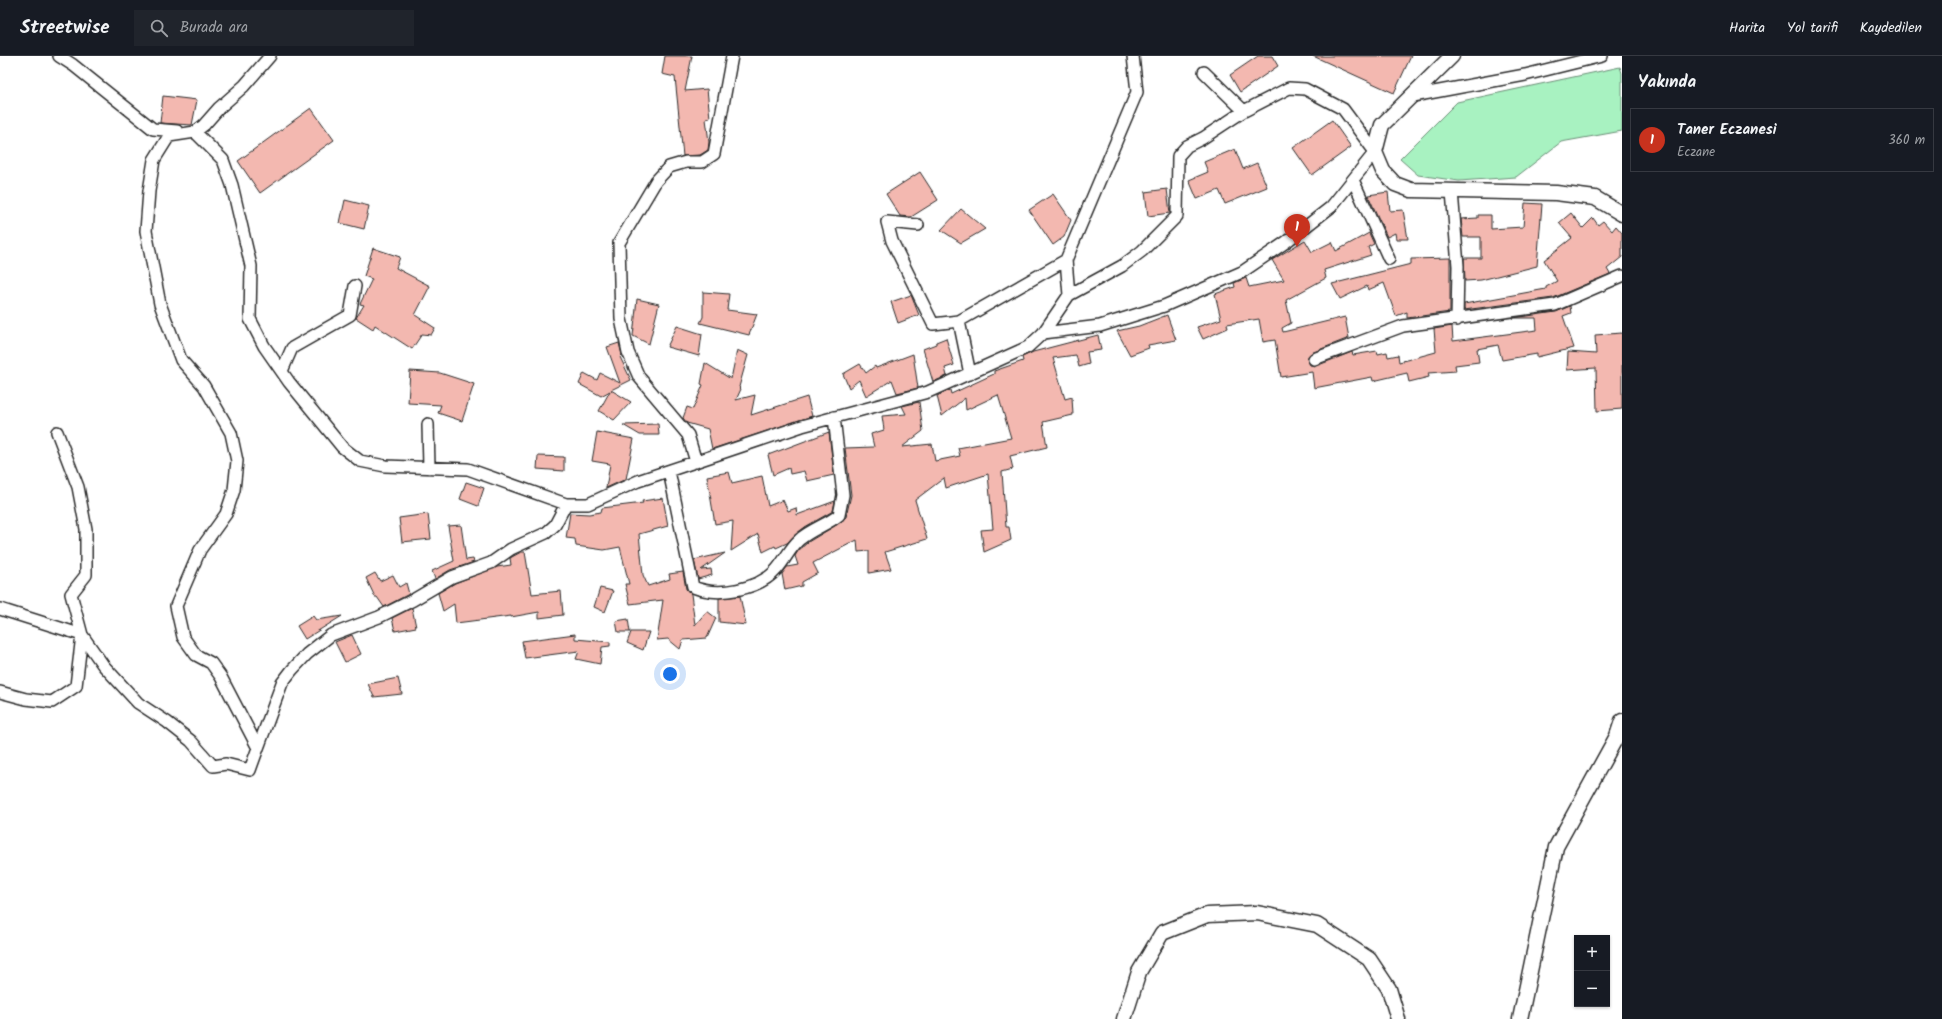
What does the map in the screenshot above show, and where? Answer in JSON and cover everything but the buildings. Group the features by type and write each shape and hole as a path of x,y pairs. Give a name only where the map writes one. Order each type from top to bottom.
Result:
{"street":[{"path":"59,56 74,65 153,129 190,132 223,160 240,216 251,266 250,319 264,346 342,447 360,461 385,466 468,469 566,504 588,504 638,481 834,417 928,392 1028,346 1044,333 1069,295 1122,266 1142,251 1177,216 1178,156 1187,146 1203,138 1244,111 1289,88 1305,89 1344,109 1375,152 1383,171 1396,184 1412,190 1556,193 1595,198 1622,214"},
{"path":"258,748 221,677 211,663 196,656 184,637 176,606 200,550 226,514 234,490 236,461 231,433 204,386 181,360 173,341 160,304 146,231 149,191 154,160 169,136 190,132 204,125 219,108 244,86 270,56"},
{"path":"696,462 688,435 639,377 628,352 621,319 619,244 656,181 669,167 686,162 702,162 714,154 732,56"},
{"path":"1069,295 1066,260 1137,92 1133,56"},
{"path":"1044,333 1100,326 1164,306 1242,272 1286,242 1331,207 1375,152 1382,125 1452,56"},
{"path":"1413,96 1525,75 1602,56"},
{"path":"1204,72 1244,111"},
{"path":"1353,180 1389,259"},
{"path":"1452,191 1458,266 1457,320"},
{"path":"918,225 887,222 892,241 933,324 959,321 1066,260"},
{"path":"1314,359 1404,326 1555,306 1622,276"},
{"path":"282,371 292,348 350,315 355,286"},
{"path":"959,321 970,374"},
{"path":"669,471 693,587 705,590 727,590 757,584 766,579 777,569 799,540 839,515 843,495 834,417"},
{"path":"428,424 429,468"},
{"path":"57,432 78,487 86,530 86,575 71,594 82,635 103,665 138,703 167,722 191,741 214,766 226,764 250,770 282,683 307,654 331,635 379,617 413,600 452,577 491,563 511,549 546,533 558,521 566,504"},
{"path":"0,609 82,635"},
{"path":"0,692 26,699 52,702 76,686 82,635"},
{"path":"1520,1019 1556,847 1617,736 1622,722"},
{"path":"1124,1019 1139,972 1162,933 1207,914 1257,913 1317,925 1369,959 1389,989 1398,1019"}],"green space":[{"path":"1620,67 1622,73 1622,131 1561,142 1516,177 1459,181 1418,175 1400,159 1457,102"}],"place":[{"name":"Taner Eczanesi","path":"1297,247"}]}
